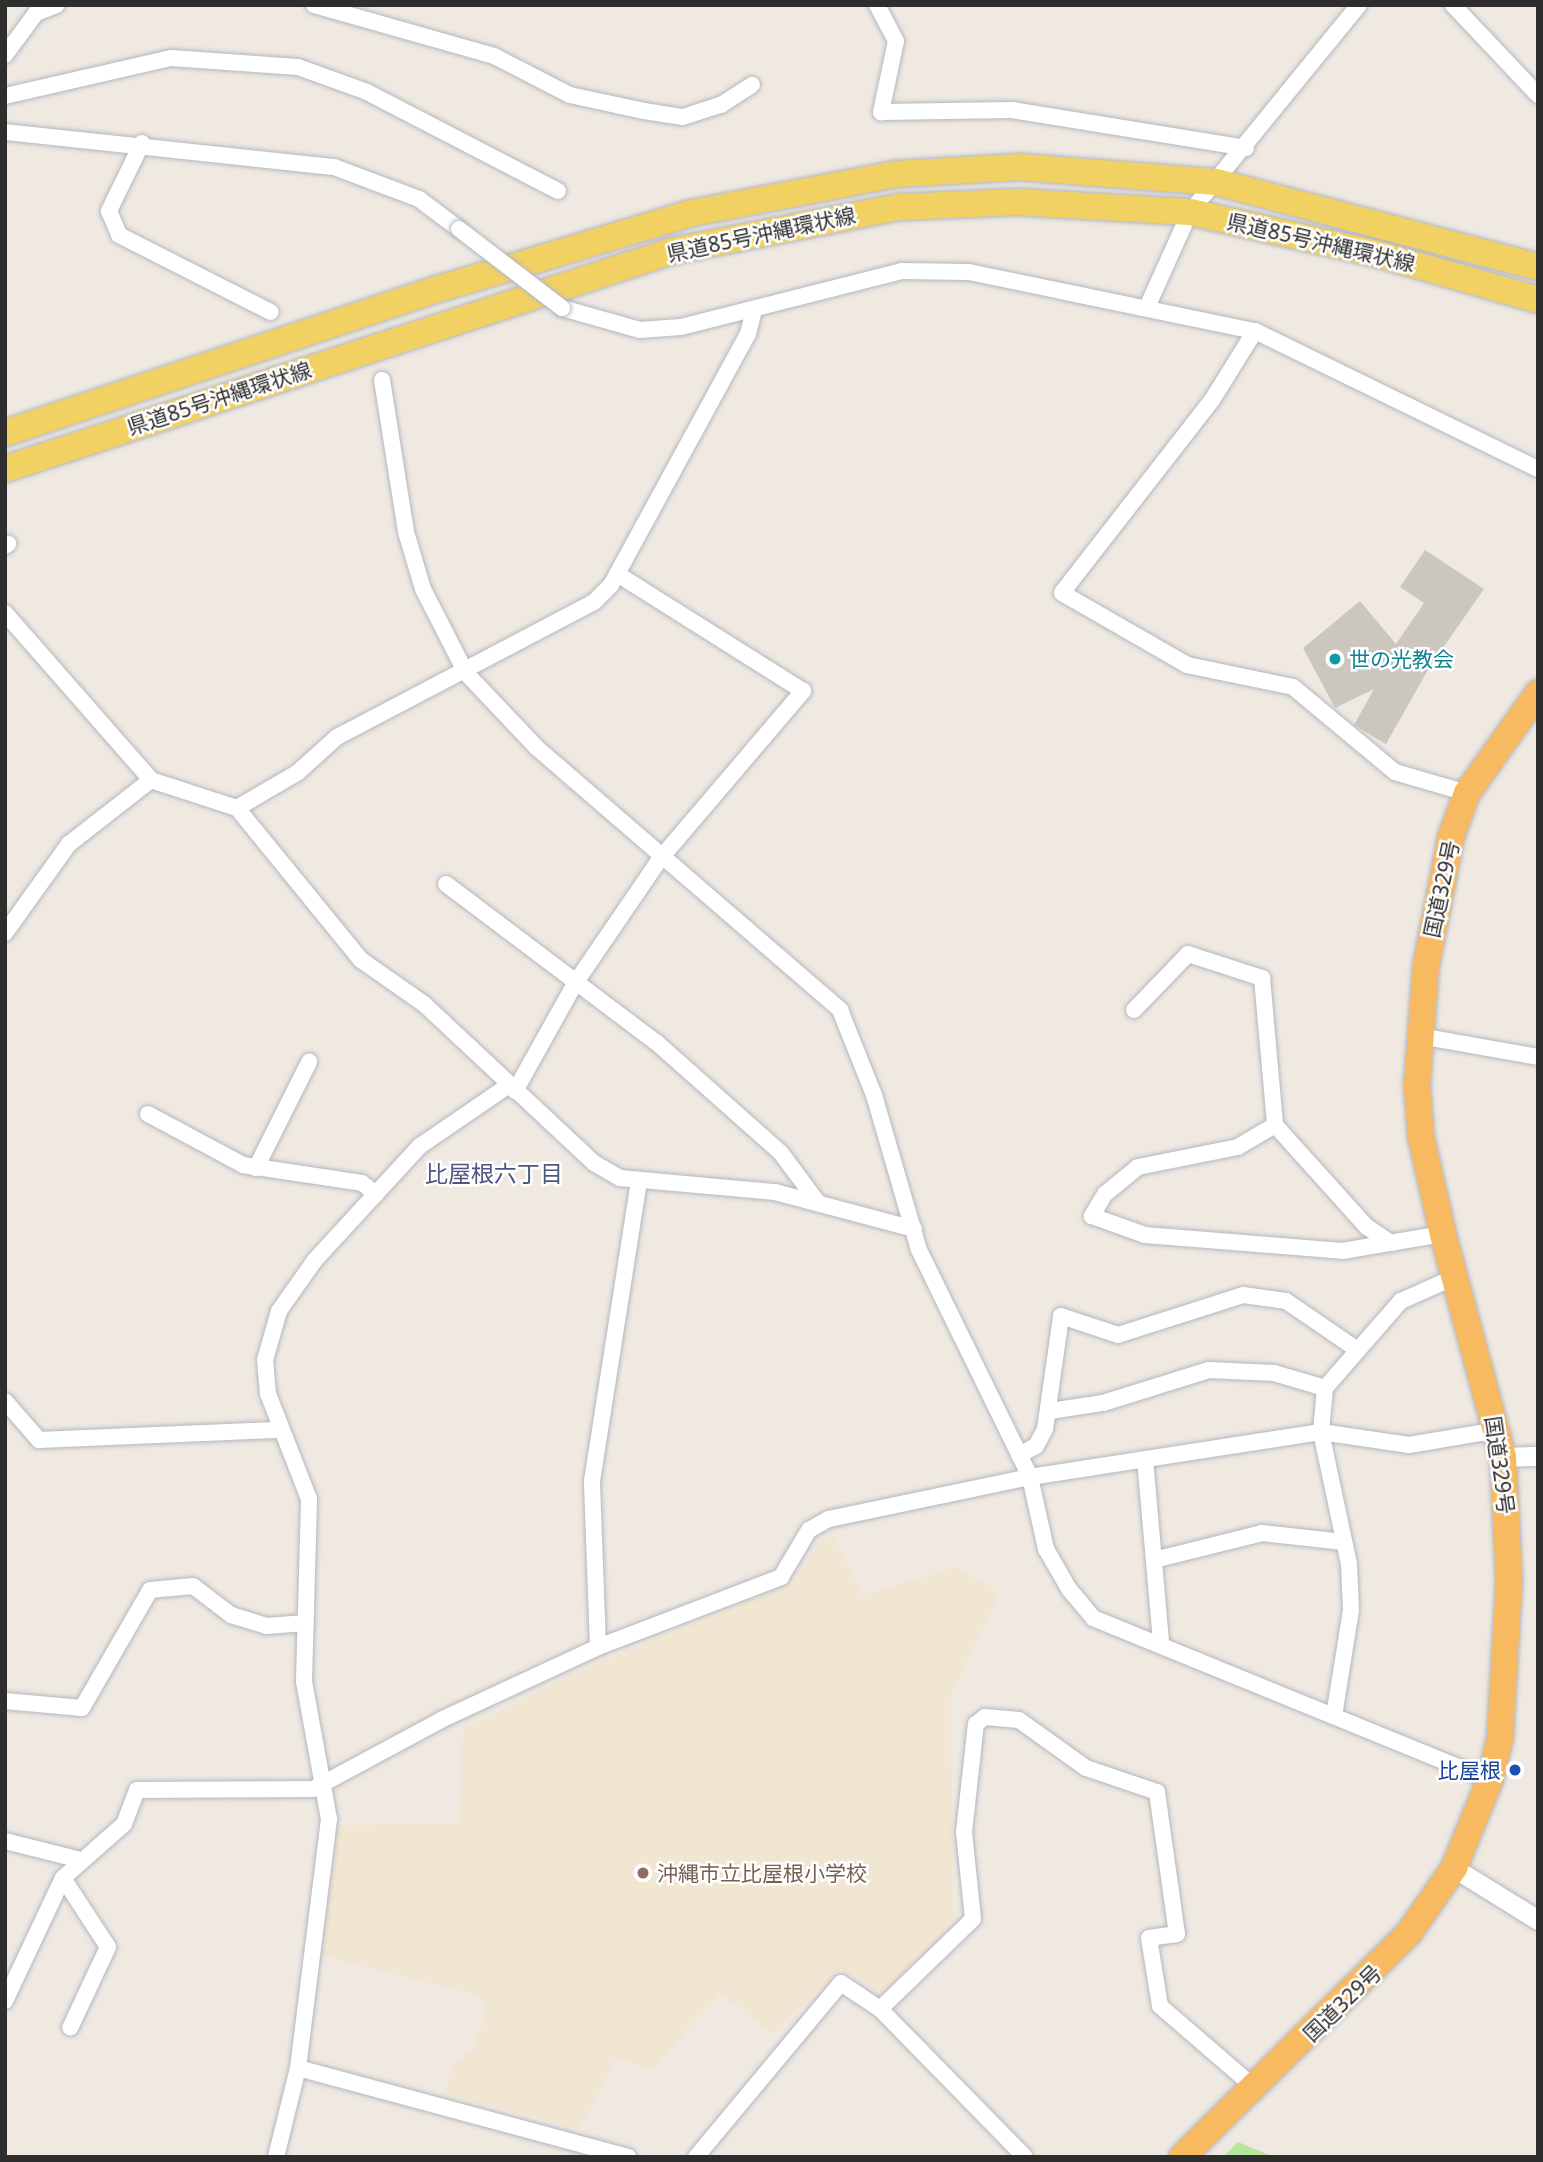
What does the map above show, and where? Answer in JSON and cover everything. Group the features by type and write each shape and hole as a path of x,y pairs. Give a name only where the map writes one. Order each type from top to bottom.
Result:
{"highway":[{"name":"国道329号","path":"1182,2157 1385,1961 1454,1868 1490,1780 1500,1738 1509,1580 1503,1457 1457,1276 1443,1234 1421,1137 1420,1037 1436,900 1467,793 1538,693"}],"main road":[{"name":"県道85号沖縄環状線","path":"5,433 448,286 791,190 895,174 1020,167 1216,182 1538,267"},
{"name":"県道85号沖縄環状線","path":"5,469 577,279 790,223 899,207 993,203 1189,212 1378,254 1538,300"}],"street":[{"path":"5,55 36,13 57,5"},
{"path":"314,5 494,56 570,95 645,111 682,117 721,105 752,85"},
{"path":"877,5 896,41 881,112 1012,110 1246,148"},
{"path":"1148,305 1189,212 1246,148 1359,5"},
{"path":"1453,5 1538,95"},
{"path":"5,96 171,58 298,67 367,92 558,191"},
{"path":"5,132 142,143 334,167 419,199 562,308 640,330 754,310 871,277 937,270 1148,305 1255,331 1538,469"},
{"path":"142,143 109,211 119,235 271,313"},
{"path":"237,808 297,773 337,737 466,673 516,638 594,603 617,574 748,334 754,310"},
{"path":"1255,331 1212,400 1062,593 1187,665 1293,687 1395,772 1467,793"},
{"path":"382,380 406,532 423,589 466,673 537,748 660,859 840,1010 874,1095 914,1229 1030,1478 1046,1549 1069,1588 1093,1618 1161,1643 1490,1780"},
{"path":"276,2157 298,2068 329,1819 307,1725 309,1499 282,1430 265,1360 279,1311 376,1194 420,1146 512,1088 576,982 660,859 803,691 617,574"},
{"path":"5,613 151,780 237,808 361,960 424,1004 594,1163 639,1182 775,1192 914,1229"},
{"path":"5,933 69,844 151,780"},
{"path":"446,884 656,1042 782,1153 818,1203"},
{"path":"1134,1010 1188,954 1262,978 1275,1125 1367,1227 1391,1243"},
{"path":"1420,1037 1538,1057"},
{"path":"256,1168 309,1062"},
{"path":"148,1114 256,1168 362,1184 376,1194"},
{"path":"1275,1125 1238,1147 1138,1167 1105,1194 1092,1216 1145,1235 1342,1251 1443,1234"},
{"path":"598,1647 592,1481 639,1182"},
{"path":"1334,1716 1351,1610 1344,1542 1321,1432 1325,1388 1356,1349 1401,1301 1457,1276"},
{"path":"1019,1455 1036,1446 1050,1411 1061,1316 1118,1335 1243,1295 1286,1301 1356,1349"},
{"path":"1050,1411 1103,1403 1209,1370 1274,1373 1325,1388"},
{"path":"5,1401 39,1440 282,1430"},
{"path":"5,2001 63,1878 77,1859 124,1824 137,1790 313,1789 598,1647 781,1577 809,1531 829,1519 1030,1478 1321,1432 1409,1445 1498,1430"},
{"path":"1503,1457 1538,1456"},
{"path":"1145,1459 1147,1511 1158,1559 1161,1643"},
{"path":"1158,1559 1262,1532 1344,1542"},
{"path":"5,1701 82,1708 150,1590 193,1586 242,1619 266,1626 306,1623"},
{"path":"880,2009 973,1919 964,1832 976,1724 985,1717 1019,1720 1086,1768 1157,1792 1177,1934 1149,1938 1160,2006 1254,2087"},
{"path":"5,1841 77,1859"},
{"path":"1454,1868 1538,1920"},
{"path":"63,1878 108,1947 70,2028"},
{"path":"695,2157 841,1983 880,2009 1025,2157"},
{"path":"298,2068 628,2157"}],"shaded area":[{"name":"沖縄市立比屋根小学校","path":"835,1536 861,1595 958,1567 999,1593 951,1697 953,1921 882,1993 841,1969 772,2034 720,1993 652,2071 617,2057 579,2129 446,2094 451,2065 474,2048 487,2006 476,1995 321,1955 339,1825 460,1823 463,1729 577,1672 795,1582 822,1538"}],"green space":[{"path":"1238,2142 1274,2157 1223,2157"}],"building":[{"path":"1425,550 1484,589 1429,668 1386,744 1354,725 1374,689 1335,708 1303,648 1360,601 1396,644 1424,603 1400,587"}],"place":[{"name":"世の光教会","path":"1335,659"},
{"name":"比屋根","path":"1515,1770"},
{"name":"沖縄市立比屋根小学校","path":"643,1873"}],"district":[{"name":"比屋根六丁目","path":"494,1173"}]}
